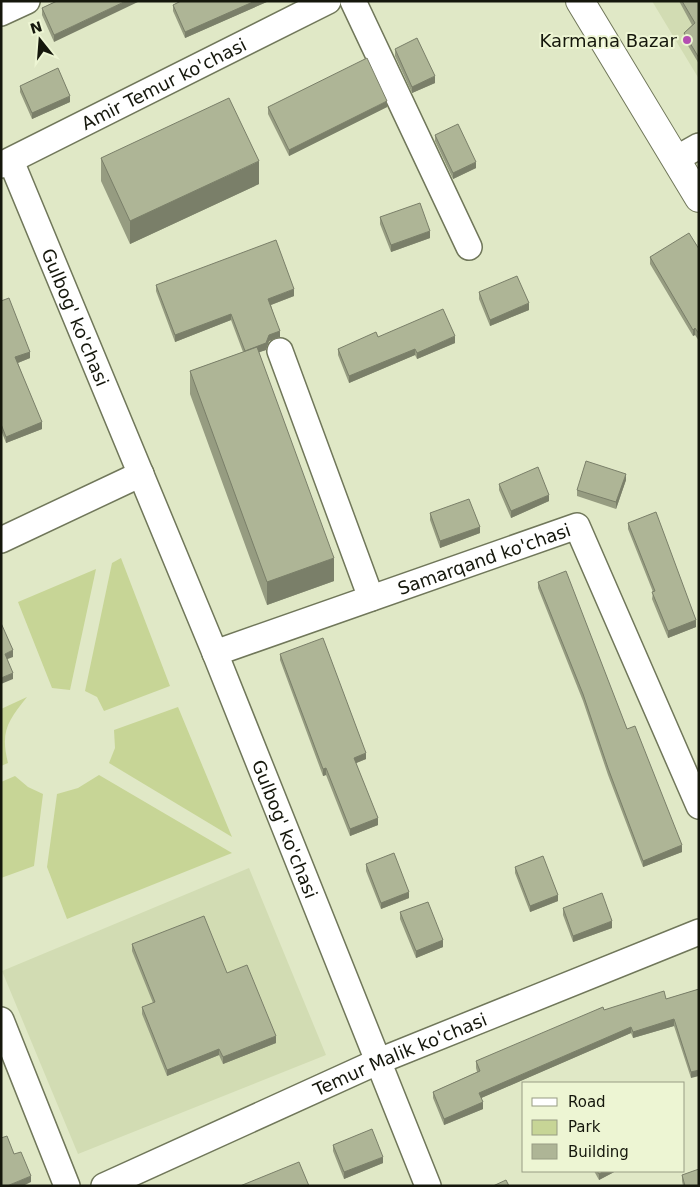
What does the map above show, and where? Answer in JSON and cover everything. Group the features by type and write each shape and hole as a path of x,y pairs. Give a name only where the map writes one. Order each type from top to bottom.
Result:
{"main road":[{"path":"580,1 699,198"}],"street":[{"path":"1,13 27,1"},
{"name":"Amir Temur ko'chasi","path":"6,163 293,9 328,1"},
{"path":"353,1 469,247"},
{"path":"676,159 699,146"},
{"name":"Gulbog' ko'chasi","path":"6,163 141,474 215,653 428,1186"},
{"path":"280,351 371,598"},
{"path":"1,540 141,474"},
{"name":"Samarqand ko'chasi","path":"215,653 577,526 699,806"},
{"name":"Temur Malik ko'chasi","path":"104,1186 379,1061 699,932"},
{"path":"1,1020 67,1186"}],"shaded area":[{"name":"Karmana Bazar","path":"652,1 699,1 699,79"},
{"path":"249,868 326,1055 78,1154 2,971"}],"green space":[{"path":"121,558 170,686 104,711 97,697 85,691 112,563"},
{"path":"96,569 70,690 52,688 18,602"},
{"path":"27,697 7,727 5,743 8,763 1,766 1,709"},
{"path":"178,707 232,837 109,763 115,748 114,730"},
{"path":"99,775 232,853 67,919 47,867 57,794 78,788"},
{"path":"15,776 28,787 43,794 34,866 1,878 1,782"}],"building":[{"path":"57,1 126,1 54,35 42,8"},
{"path":"181,1 255,1 185,32 173,5"},
{"path":"682,1 699,1 699,58 684,33 695,23"},
{"path":"417,38 435,76 412,87 395,49"},
{"path":"367,58 387,101 289,150 268,107"},
{"path":"58,68 70,96 32,113 20,86"},
{"path":"229,98 259,161 130,221 101,158"},
{"path":"458,124 476,162 453,173 435,135"},
{"path":"420,203 430,231 391,245 380,217"},
{"path":"689,233 699,249 699,334 695,328 693,330 650,257"},
{"path":"276,240 294,289 268,299 280,331 269,335 266,343 245,351 231,314 175,335 156,285"},
{"path":"517,276 529,303 490,320 479,292"},
{"path":"9,298 30,352 15,357 42,422 6,437 1,424 1,301"},
{"path":"443,309 455,336 417,353 415,349 349,376 338,349 376,332 378,337"},
{"path":"257,347 334,558 267,582 190,371"},
{"path":"586,461 626,474 616,502 577,490"},
{"path":"538,467 549,495 511,511 499,484"},
{"path":"469,499 480,527 440,541 430,513"},
{"path":"656,512 696,620 668,631 652,592 655,591 628,523"},
{"path":"566,571 627,729 635,726 682,845 643,861 583,694 538,582"},
{"path":"1,623 13,650 5,654 13,673 1,678"},
{"path":"323,638 366,753 354,758 378,818 350,829 326,768 323,769 280,654"},
{"path":"394,853 409,892 381,903 366,864"},
{"path":"543,856 558,895 530,906 515,867"},
{"path":"602,893 612,921 573,936 563,908"},
{"path":"428,902 443,940 416,951 400,912"},
{"path":"204,916 227,973 247,965 276,1036 223,1057 219,1049 167,1070 142,1007 155,1002 132,944"},
{"path":"699,989 699,1070 691,1072 674,1019 633,1032 631,1027 479,1093 483,1102 444,1119 433,1092 480,1071 476,1061 603,1007 604,1010 664,991 666,999"},
{"path":"372,1129 383,1157 344,1172 333,1145"},
{"path":"7,1136 14,1154 21,1152 31,1176 7,1186 1,1186 1,1138"},
{"path":"299,1162 309,1186 240,1186"},
{"path":"699,1169 699,1186 685,1186 682,1175"},
{"path":"506,1180 509,1186 493,1186"}],"place":[{"name":"Karmana Bazar","path":"687,40"}]}
